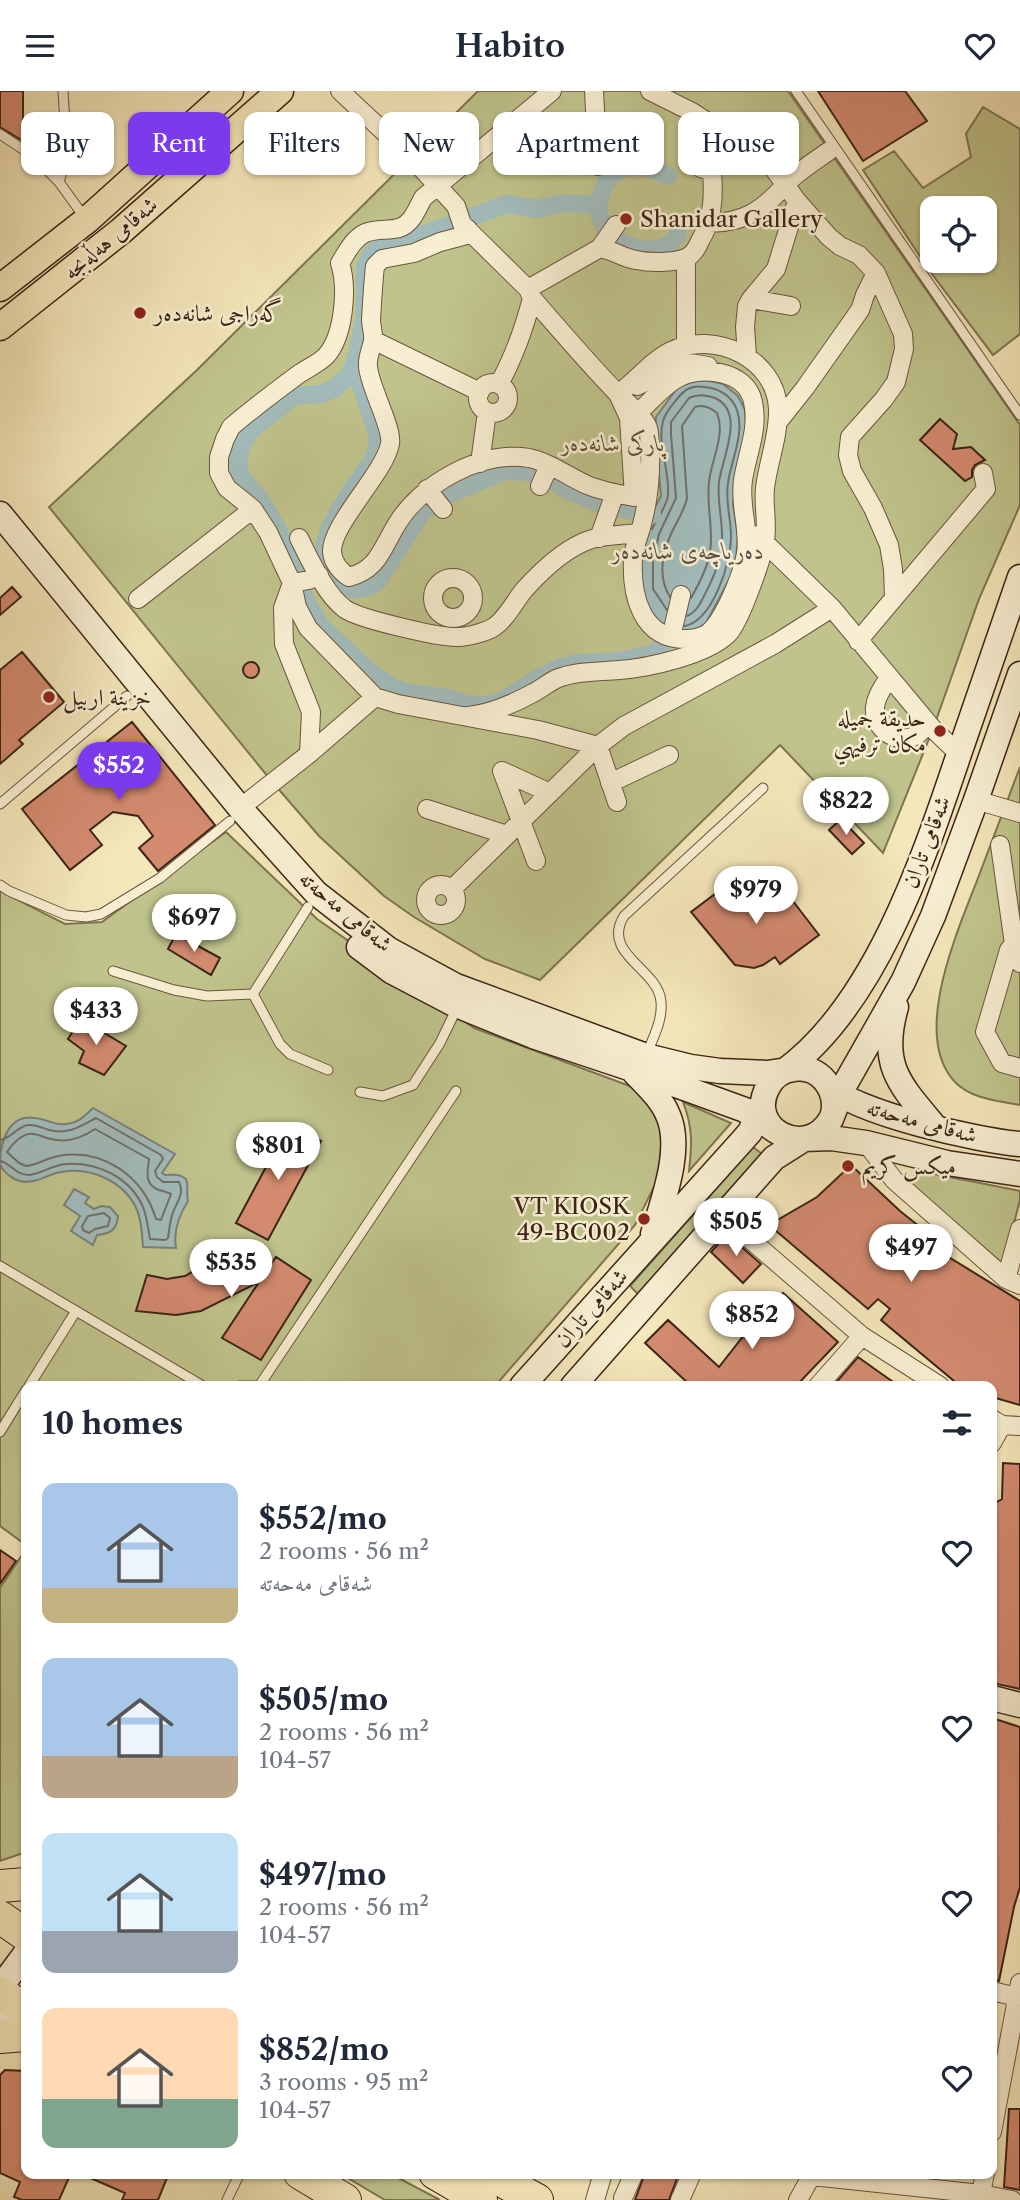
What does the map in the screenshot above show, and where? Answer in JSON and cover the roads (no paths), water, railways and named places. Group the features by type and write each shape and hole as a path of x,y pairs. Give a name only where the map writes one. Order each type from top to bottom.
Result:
{"highway":[{"path":"0,1886 21,1884"},
{"path":"0,1917 21,1932"},
{"path":"0,2037 14,2007"},
{"path":"445,2179 481,2200"},
{"path":"499,2179 537,2200"}],"main road":[{"name":"شەقامی هەڵەبجە","path":"0,288 93,215 230,91"},
{"name":"شەقامی هەڵەبجە","path":"0,327 121,230 280,91"},
{"path":"93,215 121,230"},
{"name":"شەقامی مەحەتە","path":"0,514 308,907 391,971 454,1004 533,1036 639,1062 706,1070 785,1072"},
{"name":"شەقامی مەحەتە","path":"0,541 127,696 235,815 316,893 388,949 456,986 639,1062 745,1110 766,1116"},
{"name":"شەقامی تاران","path":"785,1072 818,1041 844,1009 883,946 941,808 1020,577"},
{"name":"شەقامی تاران","path":"834,1098 903,982 933,916 1020,674"},
{"path":"903,982 892,1019 889,1051 891,1064 897,1079 936,1128"},
{"path":"639,1062 670,1117 673,1139 671,1173 651,1241"},
{"path":"806,1069 817,1073 834,1098 828,1124 820,1132 804,1139 786,1137 766,1116 769,1084 785,1072 806,1069"},
{"name":"شەقامی مەحەتە","path":"834,1098 936,1128 1020,1144"},
{"name":"شەقامی تاران","path":"526,1381 766,1116"},
{"name":"شەقامی مەحەتە","path":"804,1139 866,1143 947,1163 1020,1174"},
{"name":"شەقامی تاران","path":"577,1381 774,1158 804,1139"},
{"path":"997,1699 1020,1705"},
{"path":"14,2007 21,1976"}],"street":[{"path":"340,91 438,186 456,206 465,227 530,294 618,394 638,413 648,429 650,477 633,559 639,608 651,628 670,637 690,639 704,635 713,628 724,611 746,553 742,496 755,428 753,400 740,381 703,364 684,362 618,394"},
{"path":"552,91 423,198 414,216 400,228 377,229 363,234 350,246 340,263 343,272 343,300 337,340 325,356 231,427 219,457 219,473 227,488 253,509 268,533 306,579 346,609 367,618 458,637 495,627 527,587 549,565 573,547 599,538 640,530"},
{"path":"594,91 595,112"},
{"path":"650,91 692,112"},
{"path":"709,223 726,223 748,216 779,194 786,184 829,151"},
{"path":"600,248 635,260 687,258 694,251 709,223 712,209 712,175"},
{"path":"779,175 797,201 829,237 859,255 876,272 903,334 904,349 896,383 850,437 848,455 852,471 873,508 889,545 894,597"},
{"path":"747,356 747,306 776,269 797,201"},
{"path":"499,384 516,349 530,294 600,248 616,225"},
{"path":"465,227 463,236 414,253 382,259 376,266 371,324 373,340 368,352 368,367 391,441 384,461 372,476 336,537 332,552 340,572 349,577 371,569 408,509 427,489 480,463 527,458 590,486 634,498 629,418 618,394"},
{"path":"687,258 687,345"},
{"path":"778,422 860,310 864,295 876,272"},
{"path":"751,299 791,306"},
{"path":"373,340 480,392"},
{"path":"469,716 491,713 534,693 556,679 688,657 729,633 742,608 765,541 765,495 778,422 778,407 767,376 757,363 726,347 709,344 687,345 669,352 618,394"},
{"path":"638,413 678,378 697,372 723,373"},
{"path":"480,463 487,412 479,401 480,392 485,385 499,384"},
{"path":"487,412 501,411 507,404 508,395 499,384"},
{"path":"747,463 753,461 765,421 768,419 767,453 772,459"},
{"path":"540,486 549,466"},
{"path":"858,641 986,489 982,473"},
{"path":"427,489 443,509"},
{"path":"599,538 615,493"},
{"path":"138,599 253,509"},
{"path":"746,526 765,541 832,608 929,724 959,754"},
{"path":"299,538 306,579 297,607 308,628 375,697 398,704 538,730 598,746"},
{"path":"306,579 283,608 283,633 284,644 311,712 309,754"},
{"path":"670,637 681,594"},
{"path":"471,607 491,620 495,627"},
{"path":"452,890 598,746 624,726 775,644 832,608"},
{"path":"889,677 875,708 883,731 889,735 910,737 929,724"},
{"path":"534,693 532,706 538,730"},
{"path":"235,815 375,697"},
{"path":"598,746 617,802"},
{"path":"610,783 668,755"},
{"path":"536,861 502,771 550,793"},
{"path":"976,800 1020,813"},
{"path":"427,809 507,835"},
{"path":"1000,845 1020,963"},
{"path":"1017,944 1009,950 985,1032 1002,1063 1020,1068"},
{"path":"866,1143 894,1180 1013,1282"},
{"path":"723,1216 862,1336 932,1381"},
{"path":"1013,1282 1020,1229"},
{"path":"822,1381 862,1336"},
{"path":"997,1422 1020,1426"},
{"path":"997,1991 1019,1990 997,2106"},
{"path":"595,2200 601,2179"},
{"path":"628,2199 633,2179"},
{"path":"680,2200 689,2179"},
{"path":"798,2200 811,2179"},
{"path":"848,2179 1012,2200"},
{"path":"981,2194 984,2179"}],"lane":[{"path":"60,182 66,156 63,91"},
{"path":"796,91 1020,415"},
{"path":"0,134 33,156 93,215"},
{"path":"0,804 127,696"},
{"path":"639,1062 658,1026 661,998 657,989 623,949 618,936 621,922 624,916 763,788"},
{"path":"0,885 66,915 86,917 101,914 160,878 235,815"},
{"path":"253,994 308,907"},
{"path":"113,971 174,990 207,996 253,994"},
{"path":"253,994 280,1044 290,1054 328,1070"},
{"path":"360,1092 383,1096 413,1085 440,1042 453,1014 454,1004"},
{"path":"260,1381 456,1091"},
{"path":"0,1266 195,1381"},
{"path":"32,1381 76,1311"},
{"path":"0,1432 21,1399"},
{"path":"227,2200 237,2179"}],"water":[{"name":"دەریاچەی شانەدەر","path":"706,380 723,384 738,396 745,410 746,426 733,504 738,536 736,558 730,578 706,623 696,630 668,630 651,617 635,573 644,528 661,496 656,417 685,381"},
{"path":"93,1108 175,1154 162,1173 180,1176 187,1182 188,1201 178,1223 176,1248 143,1247 141,1224 132,1200 106,1178 84,1171 72,1171 25,1182 11,1177 1,1167 0,1155 4,1138 12,1125 19,1120 35,1118 58,1124 70,1123 81,1119"},
{"path":"74,1189 89,1197 85,1203 94,1209 101,1206 110,1207 118,1216 114,1228 106,1234 97,1235 93,1245 71,1231 80,1216 64,1205"}],"waterway":[{"path":"668,176 641,167 624,168 616,172 604,187 599,213 602,223 616,239 636,248 657,249 670,243 678,234"},
{"path":"599,205 564,203 537,209 507,204 424,234 382,245 372,253 365,267 365,316 351,373 334,389 320,394 294,396 250,431 240,449 238,464 240,476 260,499 286,543 305,599 320,625 369,671 405,692 452,699 469,705 490,705 502,701 561,667 578,663 619,661 652,654 661,648 668,630"},
{"path":"354,365 377,433 378,444 373,459 340,509 325,541 324,562 335,582 351,589 359,589 378,581 422,513 443,497 505,471 528,472 554,481 567,490 600,504 652,515"}],"place":[{"name":"Shanidar Gallery","path":"626,219"},
{"name":"گەراجی شانەدەر","path":"140,313"},
{"name":"خزينة اربيل","path":"49,697"},
{"name":"حديقة جميله مكان ترفيهي","path":"940,731"},
{"name":"ميكس كريم","path":"848,1166"},
{"name":"VT KIOSK 49-BC002","path":"644,1219"}],"park label":[{"name":"پارکی شانەدەر","path":"613,443"}]}
